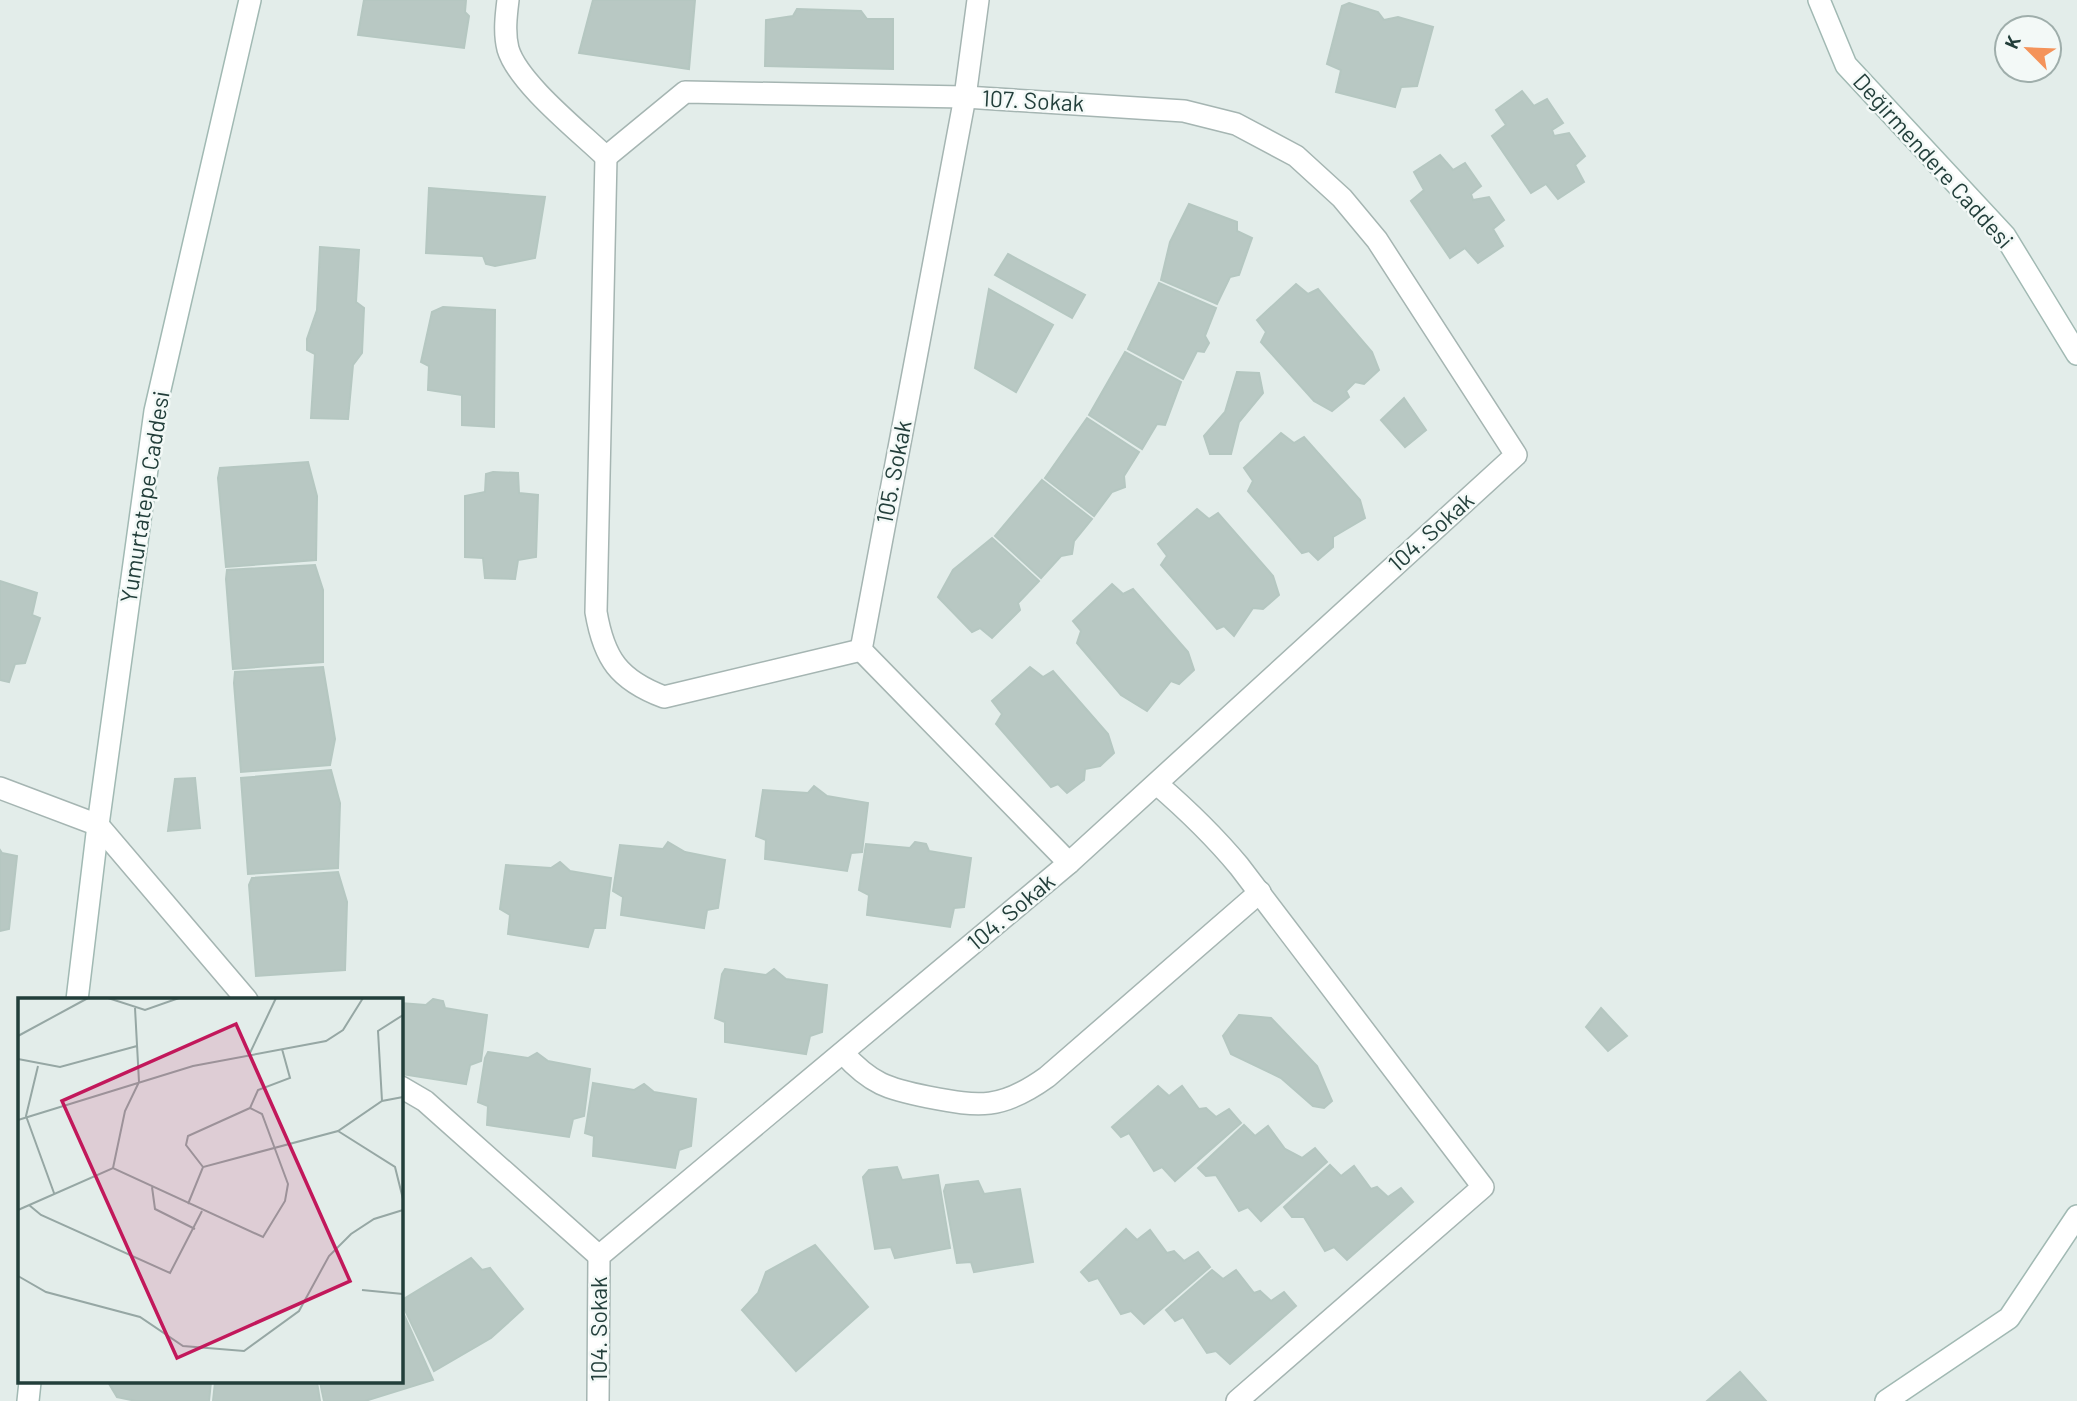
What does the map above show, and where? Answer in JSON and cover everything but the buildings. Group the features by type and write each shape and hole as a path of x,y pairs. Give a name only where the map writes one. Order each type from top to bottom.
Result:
{"street":[{"path":"508,0 505,27 513,62 526,81 606,157 596,612 600,636 610,659 625,676 643,689 664,697 861,650 1069,863"},
{"name":"105. Sokak","path":"861,650 965,97 978,0"},
{"name":"Değirmendere Caddesi","path":"1819,0 1846,65 2005,236 2077,355"},
{"name":"Yumurtatepe Caddesi","path":"77,998 98,825 155,411 248,2"},
{"name":"107. Sokak","path":"606,157 685,92 965,97 1184,111 1236,124 1296,156 1342,198 1377,240 1516,455"},
{"name":"104. Sokak","path":"598,1401 599,1256 1069,863 1516,455"},
{"path":"1157,783 1218,840 1260,892 1483,1187 1237,1401"},
{"path":"0,788 98,825 245,998"},
{"path":"843,1053 856,1068 892,1090 969,1105 1007,1100 1047,1077 1260,892"},
{"path":"402,1088 425,1101 599,1256"},
{"path":"1886,1401 2009,1318 2077,1216"}]}
